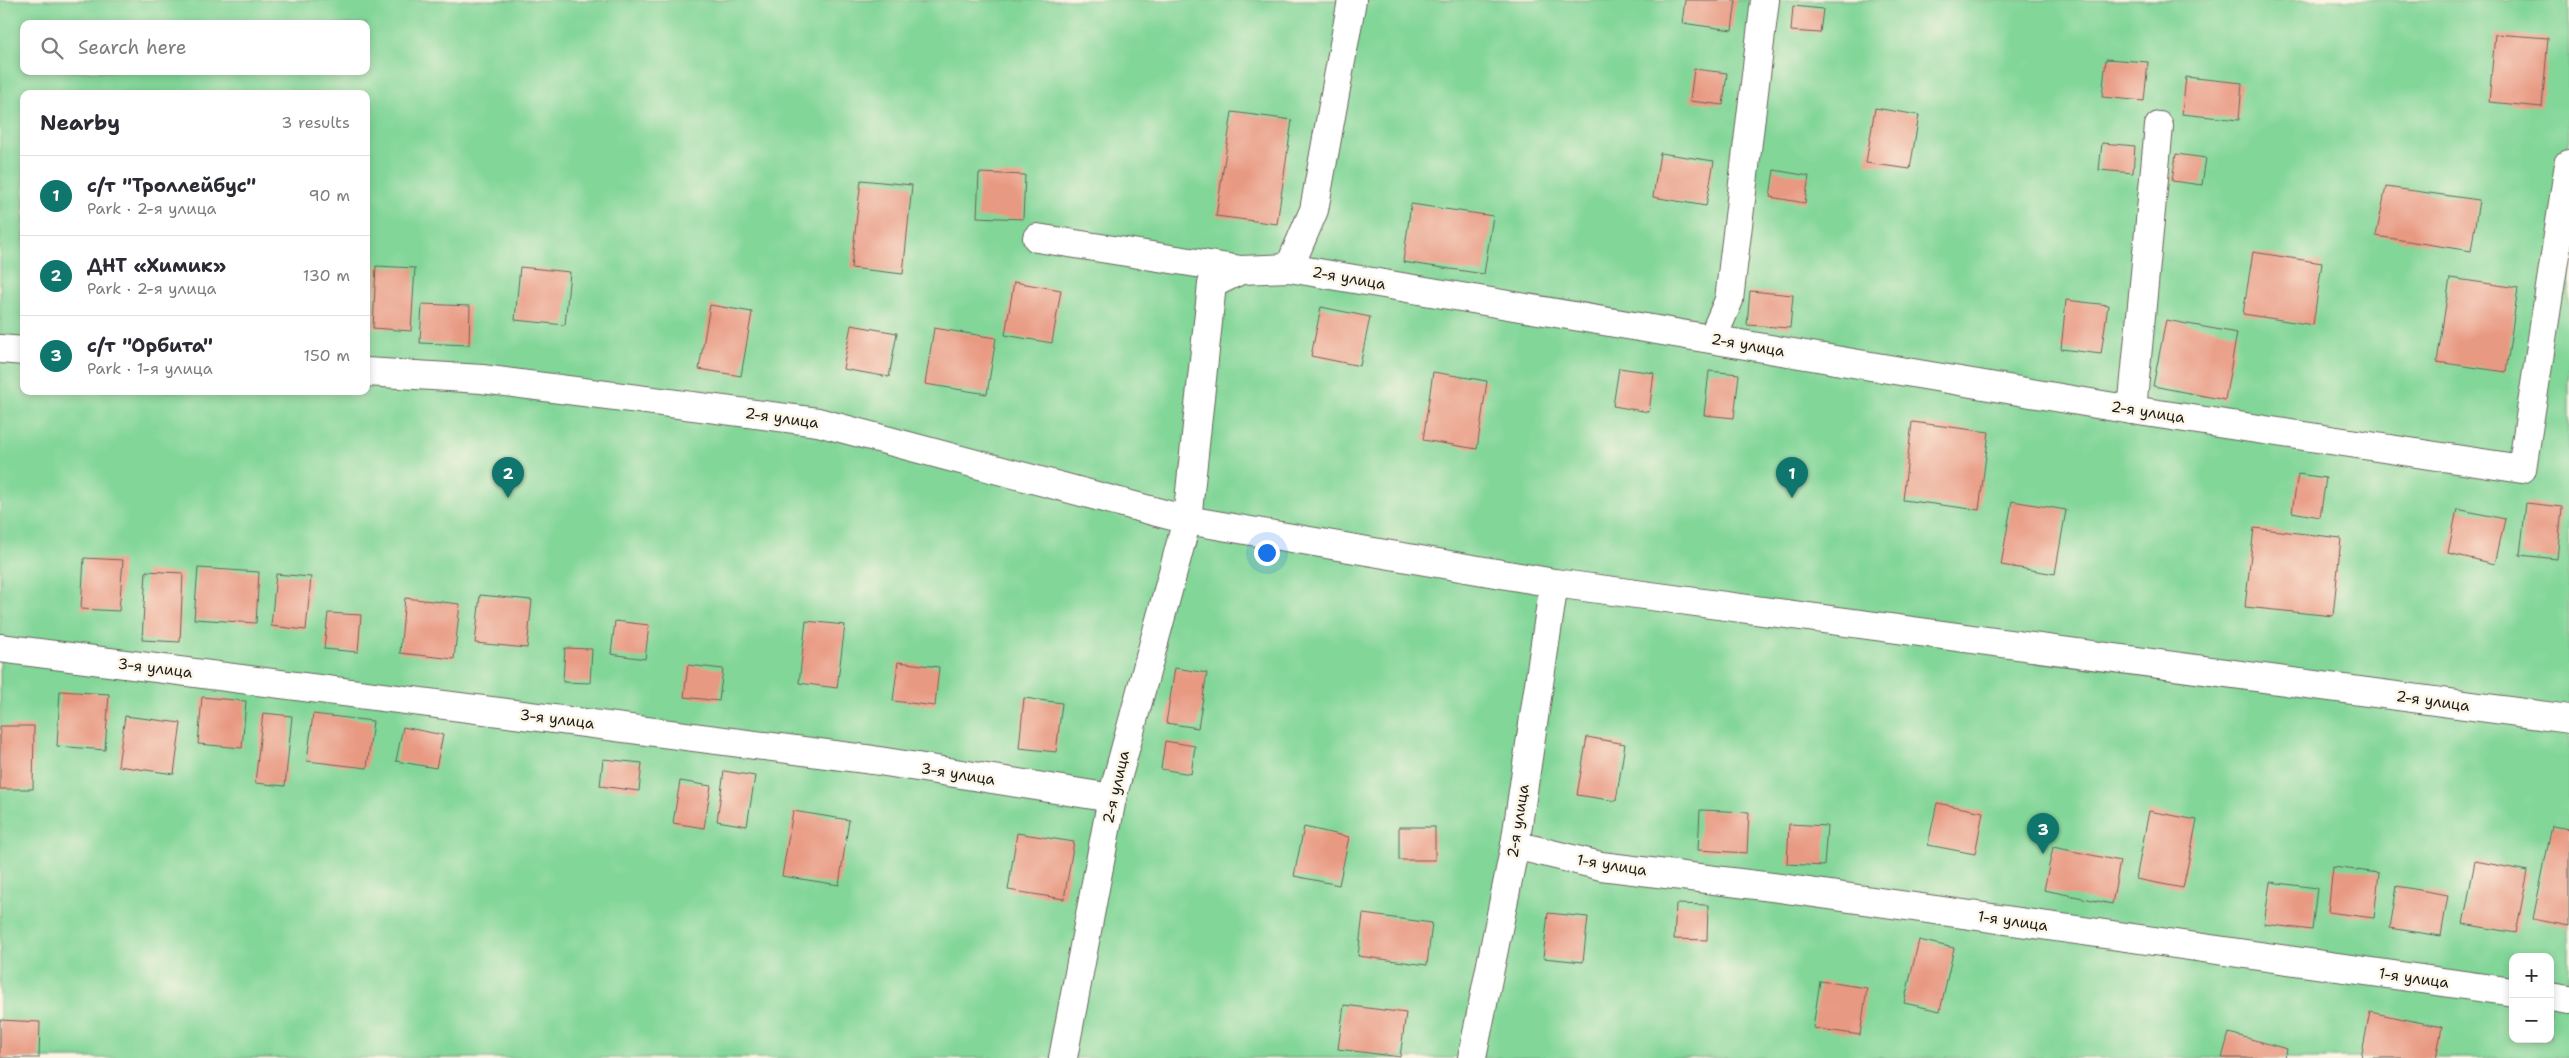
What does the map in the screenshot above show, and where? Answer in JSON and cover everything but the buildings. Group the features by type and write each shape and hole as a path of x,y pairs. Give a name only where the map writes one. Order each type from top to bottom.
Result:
{"street":[{"path":"1289,268 1314,210 1352,0"},
{"path":"1712,339 1728,300 1765,0"},
{"path":"2132,410 2159,126"},
{"name":"2-я улица","path":"1063,1058 1112,798 1187,520 1212,284 1241,270 1289,268 2132,410 2522,470 2569,164"},
{"path":"1037,238 1241,270"},
{"path":"0,349 20,351"},
{"name":"2-я улица","path":"370,372 482,379 818,422 1187,520 1554,583 2569,719"},
{"name":"2-я улица","path":"1472,1058 1515,845 1554,583"},
{"name":"3-я улица","path":"0,648 873,760 1112,798"},
{"name":"1-я улица","path":"1515,845 1601,866 1780,888 2509,991"},
{"path":"2554,998 2569,1000"}],"green space":[{"path":"0,0 2569,0 2569,1058 0,1058"}],"place":[{"name":"ДНТ «Химик»","path":"508,498"},
{"name":"с/т \"Троллейбус\"","path":"1792,498"},
{"name":"с/т \"Орбита\"","path":"2043,854"}]}
